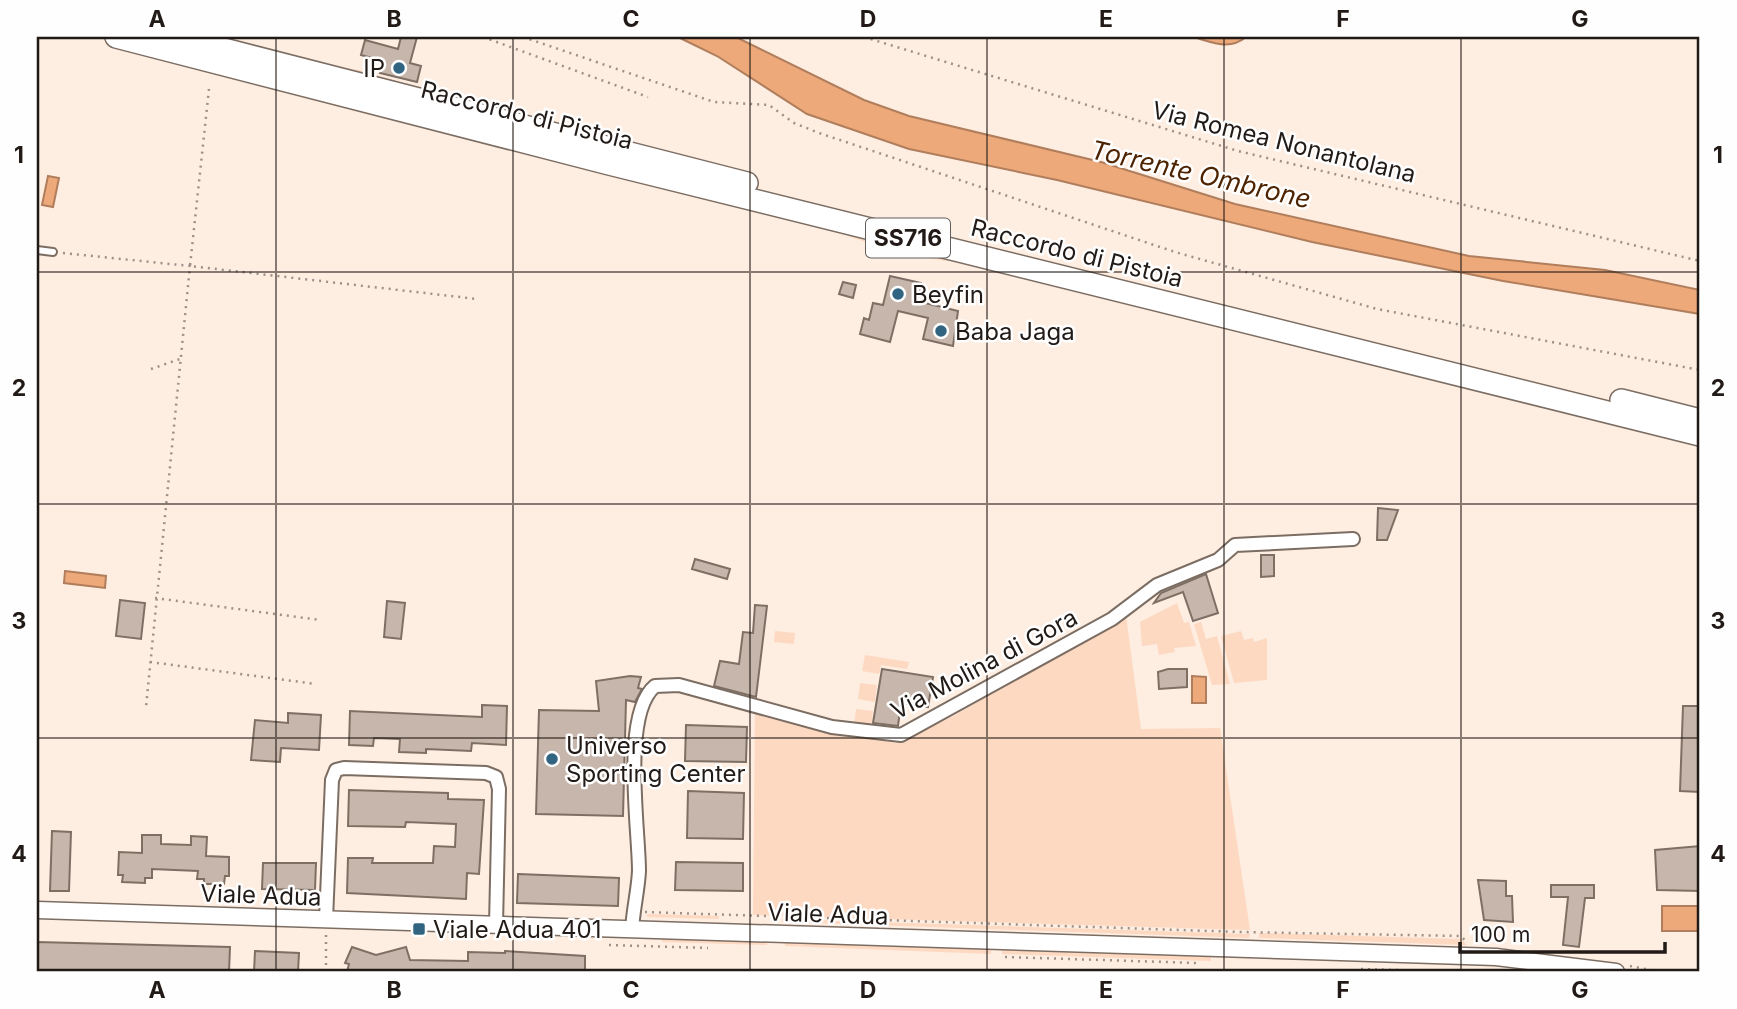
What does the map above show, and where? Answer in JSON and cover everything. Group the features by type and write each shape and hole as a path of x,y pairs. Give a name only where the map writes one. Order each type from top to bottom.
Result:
{"highway":[{"name":"Raccordo di Pistoia","path":"116,37 610,164 1700,435"},
{"name":"Raccordo di Pistoia","path":"177,37 1016,251 1700,420"}],"main road":[{"name":"Viale Adua","path":"37,910 1496,957 1616,972"}],"street":[{"name":"Via Molina di Gora","path":"632,930 639,876 637,736 645,699 655,686 678,685 832,727 901,735 1112,619 1157,585 1218,560 1235,545 1353,539"},
{"path":"326,919 332,776 338,769 357,768 486,773 496,777 499,789 495,925"}],"lane":[{"path":"37,250 53,252"}],"path":[{"path":"483,37 648,97"},
{"path":"523,37 714,102 769,105 794,123 1175,252 1387,311 1700,370"},
{"name":"Via Romea Nonantolana","path":"864,37 1238,151 1700,261"},
{"path":"146,707 155,597 209,89"},
{"path":"53,252 190,265 477,299"},
{"path":"150,369 180,359"},
{"path":"155,597 320,620"},
{"path":"150,662 316,684"},
{"path":"634,913 1460,936 1469,945"},
{"path":"326,919 326,972"}],"shaded area":[{"path":"678,37 736,37 864,100 909,116 1101,162 1235,204 1469,256 1605,270 1700,290 1700,314 1503,281 1312,242 1057,180 909,149 807,114 717,56"},
{"path":"1193,37 1246,37 1227,44"},
{"path":"330,66 359,70 460,99"},
{"path":"48,176 59,178 53,207 42,205"},
{"path":"831,228 964,261 938,260 897,251 856,239"},
{"path":"65,571 106,576 105,588 64,583"},
{"path":"1177,603 1184,623 1189,622 1196,646 1174,648 1175,652 1159,655 1157,644 1142,646 1140,622"},
{"path":"1126,615 1141,729 1220,728 1250,930 753,915 755,711 815,729 896,743 952,717"},
{"path":"1201,622 1206,639 1217,636 1230,684 1212,685 1194,624"},
{"path":"775,631 795,633 794,644 774,642"},
{"path":"1241,631 1244,640 1253,638 1254,642 1267,638 1267,680 1234,683 1221,636"},
{"path":"865,655 909,662 907,669 881,665 879,674 862,671"},
{"path":"1192,676 1206,677 1206,703 1192,703"},
{"path":"860,683 877,685 875,702 858,699"},
{"path":"856,709 873,711 871,728 854,725"},
{"path":"1662,906 1700,906 1700,931 1662,931"},
{"path":"647,914 719,916 719,919 647,917"},
{"path":"782,919 1250,934 1249,938 782,922"},
{"path":"1259,933 1461,939 1467,945 1259,938"},
{"path":"662,937 767,941 767,945 662,942"},
{"path":"785,942 991,949 991,954 785,946"},
{"path":"1002,949 1211,957 1211,961 1002,954"}],"building":[{"path":"401,37 417,37 410,63 421,66 417,82 380,73 383,61 361,55 365,40 398,49"},
{"path":"890,276 921,283 917,301 958,311 953,346 923,339 928,318 898,311 890,342 860,334 864,318 869,320 873,303 883,305"},
{"path":"843,282 856,285 853,298 839,294"},
{"path":"1378,508 1398,510 1387,540 1377,540"},
{"path":"1261,555 1274,555 1274,576 1261,577"},
{"path":"695,559 730,569 727,579 692,569"},
{"path":"1206,574 1218,613 1193,621 1183,592 1154,603 1161,593"},
{"path":"120,600 145,603 141,639 116,636"},
{"path":"387,601 405,603 401,639 384,637"},
{"path":"755,605 767,606 756,697 714,686 720,661 739,664 743,632 753,633"},
{"path":"882,669 933,677 928,707 901,703 898,726 873,723"},
{"path":"1187,669 1187,687 1159,689 1158,672"},
{"path":"641,677 638,688 642,689 635,702 626,700 623,816 536,814 539,710 599,711 596,681"},
{"path":"482,705 507,706 506,745 472,743 471,751 426,749 426,753 399,752 400,739 374,738 373,746 349,745 350,711 482,717"},
{"path":"1683,706 1700,706 1700,792 1680,791"},
{"path":"288,713 321,715 319,750 281,748 280,762 251,760 255,720 288,723"},
{"path":"686,725 747,727 746,762 685,761"},
{"path":"349,790 448,793 448,799 484,800 479,874 467,873 466,899 347,893 348,858 373,858 372,863 433,863 434,846 455,847 456,824 406,822 405,827 348,826"},
{"path":"688,791 744,793 743,839 687,838"},
{"path":"52,831 71,832 69,891 50,891"},
{"path":"142,835 161,835 161,844 191,845 191,836 207,837 206,856 229,857 229,876 225,876 224,884 204,884 204,879 197,879 198,871 152,869 152,878 145,878 145,883 122,882 123,875 118,875 119,852 142,853"},
{"path":"1700,846 1700,891 1657,890 1655,850"},
{"path":"676,862 743,863 743,891 675,890"},
{"path":"263,863 316,863 315,890 262,889"},
{"path":"518,874 619,878 618,906 517,903"},
{"path":"1478,880 1506,881 1506,896 1512,896 1513,922 1484,920"},
{"path":"1551,885 1594,885 1594,898 1585,898 1579,947 1563,945 1568,897 1551,897"},
{"path":"37,942 230,947 229,972 37,971"},
{"path":"352,947 376,955 406,947 410,960 468,961 468,952 505,951 585,956 585,972 347,972 349,964 345,963"},
{"path":"255,951 299,953 298,972 254,972"}],"place":[{"name":"IP","path":"399,68"},
{"name":"Beyfin","path":"898,294"},
{"name":"Baba Jaga","path":"941,331"},
{"name":"Universo Sporting Center","path":"552,759"},
{"name":"Viale Adua 401","path":"419,929"}],"water label":[{"name":"Torrente Ombrone","path":"1201,174"}]}
